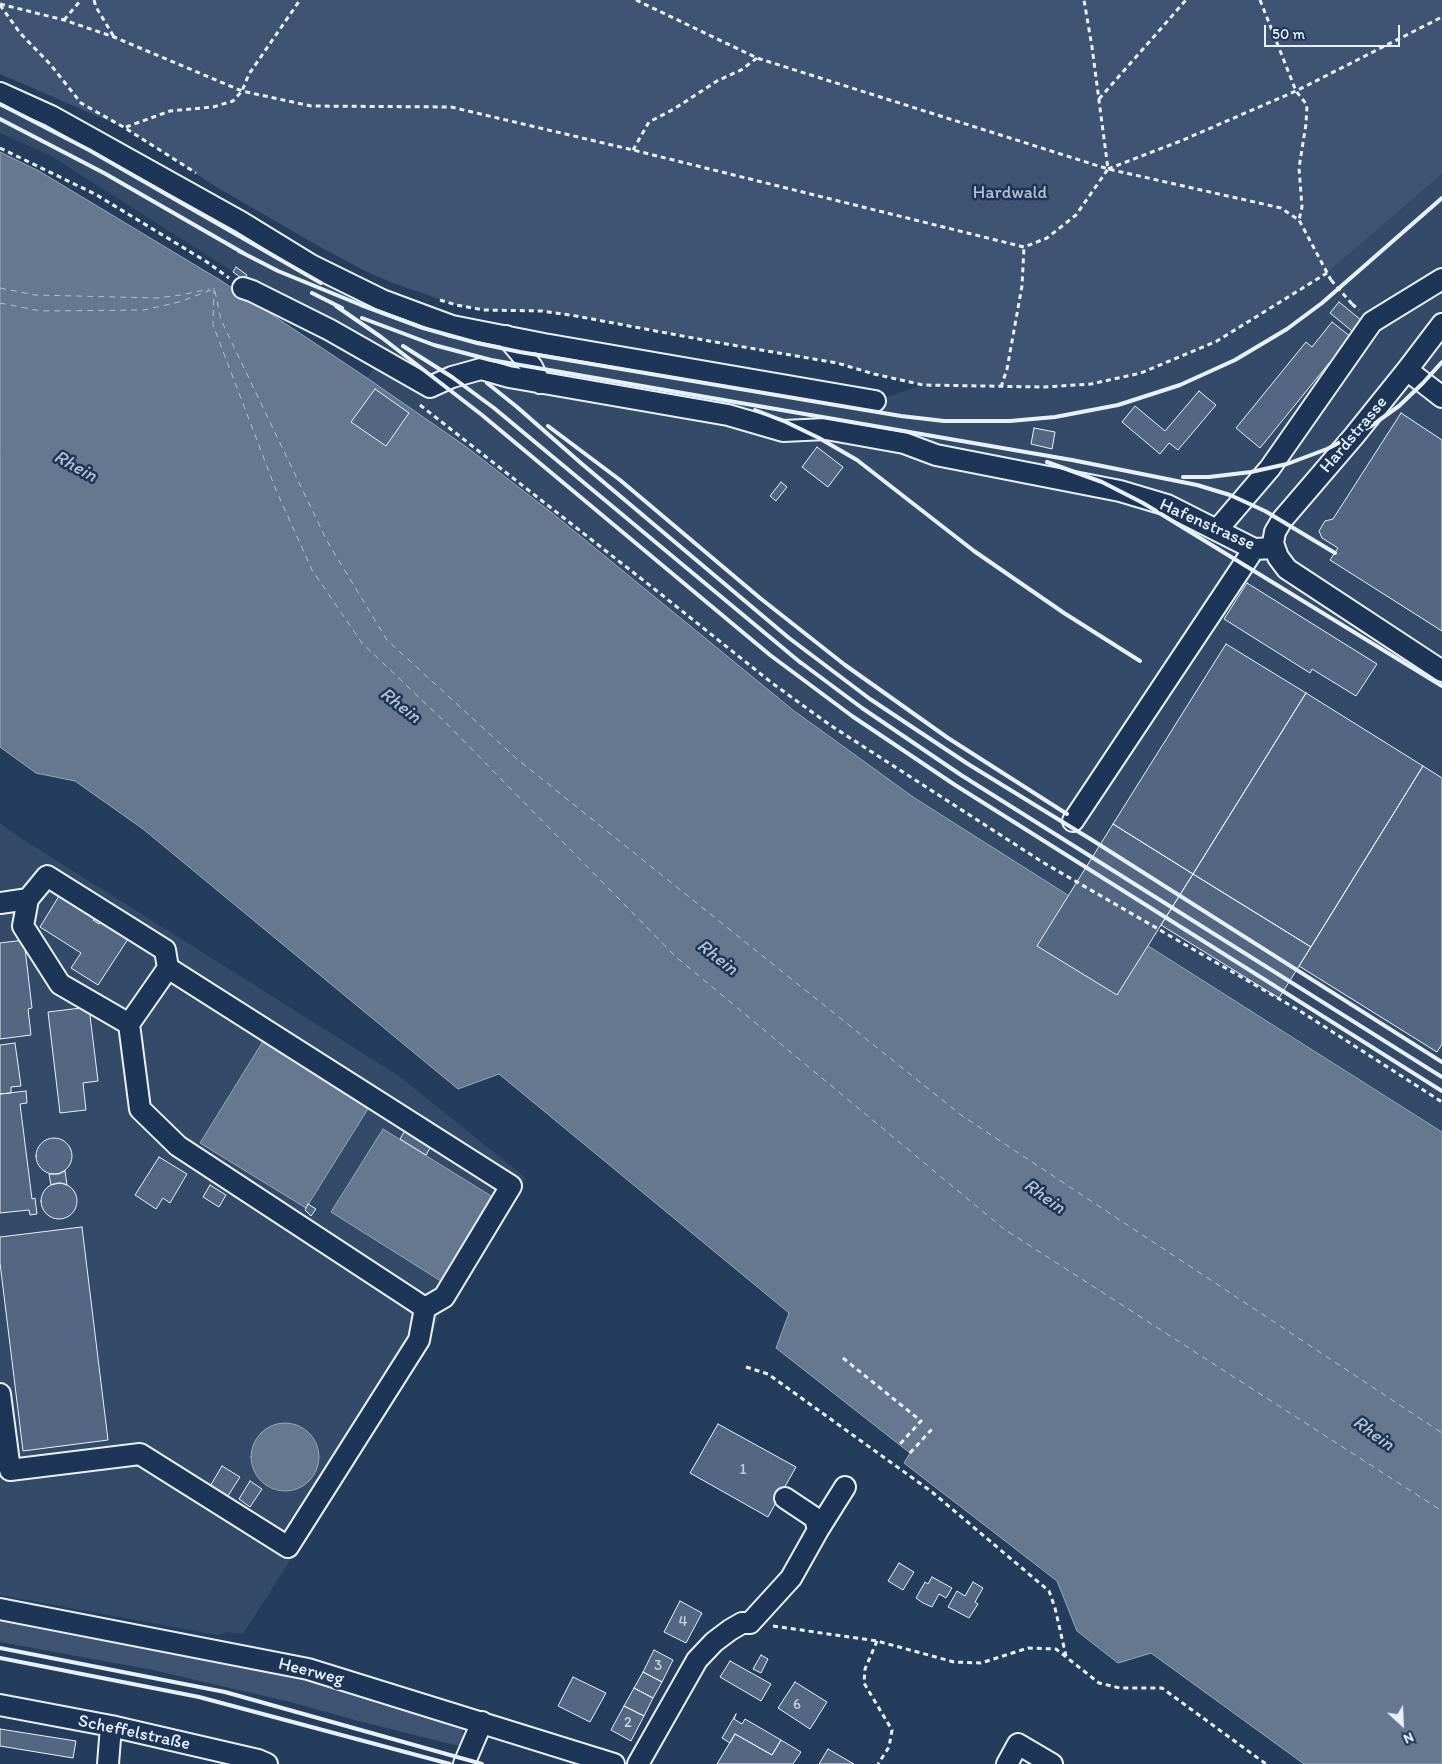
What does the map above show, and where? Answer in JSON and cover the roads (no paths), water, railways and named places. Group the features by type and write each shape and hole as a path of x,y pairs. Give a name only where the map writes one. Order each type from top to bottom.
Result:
{"street":[{"path":"0,93 50,116 241,222 311,265 382,300 452,326 875,401"},
{"path":"1217,530 1270,468 1372,322 1442,279"},
{"name":"Hafenstrasse","path":"243,288 330,330 430,387 452,377 481,369 540,383 728,415 783,431 826,429 904,443 936,455 1120,491 1167,506 1254,549 1274,548 1280,562 1287,569 1442,671"},
{"name":"Hardstrasse","path":"1274,548 1273,538 1282,520 1407,370 1442,324"},
{"path":"506,336 532,367 540,383"},
{"path":"1407,370 1442,397"},
{"path":"1073,821 1254,549"},
{"path":"129,1024 60,984 23,926 28,899 47,876 166,950 168,968 129,1024 140,1108 178,1146 425,1308"},
{"path":"0,903 28,899"},
{"path":"168,968 511,1186 444,1297 425,1308"},
{"path":"0,1394 10,1470 140,1454 288,1547 420,1340 425,1308"},
{"path":"638,1764 697,1660 714,1642 730,1630 742,1623 750,1623 791,1578 845,1487"},
{"path":"785,1498 815,1518 818,1530"},
{"name":"Heerweg","path":"0,1609 308,1669 614,1764"},
{"name":"Scheffelstraße","path":"0,1706 111,1726 261,1763"},
{"path":"464,1764 482,1722"},
{"path":"108,1764 111,1726"},
{"path":"1007,1764 1018,1744 1052,1764"}],"water":[{"name":"Rhein","path":"0,152 39,171 220,280 465,446 552,513 793,710 913,797 1442,1132 1442,1764 1304,1764 1151,1653 1118,1663 1077,1631 1057,1581 904,1463 910,1453 776,1348 789,1313 499,1074 458,1089 143,829 75,781 36,773 0,747"},
{"path":"265,1038 371,1104 306,1208 200,1143"},
{"path":"383,1129 496,1199 444,1283 331,1212"},
{"path":"285,1423 298,1426 309,1433 316,1444 319,1457 316,1470 309,1481 298,1488 285,1491 272,1488 261,1481 254,1470 251,1457 254,1444 261,1433 272,1426"}],"railway":[{"path":"0,104 89,150 321,283"},
{"path":"0,119 104,173 245,254"},
{"path":"239,251 278,271 361,305 423,328 477,343 520,352 901,416 944,421 1010,421 1055,417 1118,405 1180,385 1235,360 1287,329 1322,303 1442,198"},
{"path":"312,293 342,308"},
{"path":"336,306 381,337 482,415 770,655 852,716 955,785 1442,1091"},
{"path":"362,318 434,345 491,360 1072,460 1197,485 1230,495 1265,511 1335,553"},
{"path":"403,346 452,377 494,408 801,663"},
{"path":"1183,477 1209,477 1251,472 1287,464 1327,449 1371,426 1399,406 1442,362"},
{"path":"487,383 789,638 870,699 968,764 1092,840 1442,1062"},
{"path":"755,410 819,438 857,460 974,551 1064,613 1140,661"},
{"path":"548,426 620,480 760,598 845,665 948,738 1067,814"},
{"path":"1047,462 1102,482 1143,503 1442,686"},
{"path":"796,659 862,708 961,775 1442,1077"},
{"path":"0,1648 225,1692 482,1764"},
{"path":"0,1658 199,1697 450,1764"}],"park label":[{"name":"Hardwald","path":"1010,193"}]}
